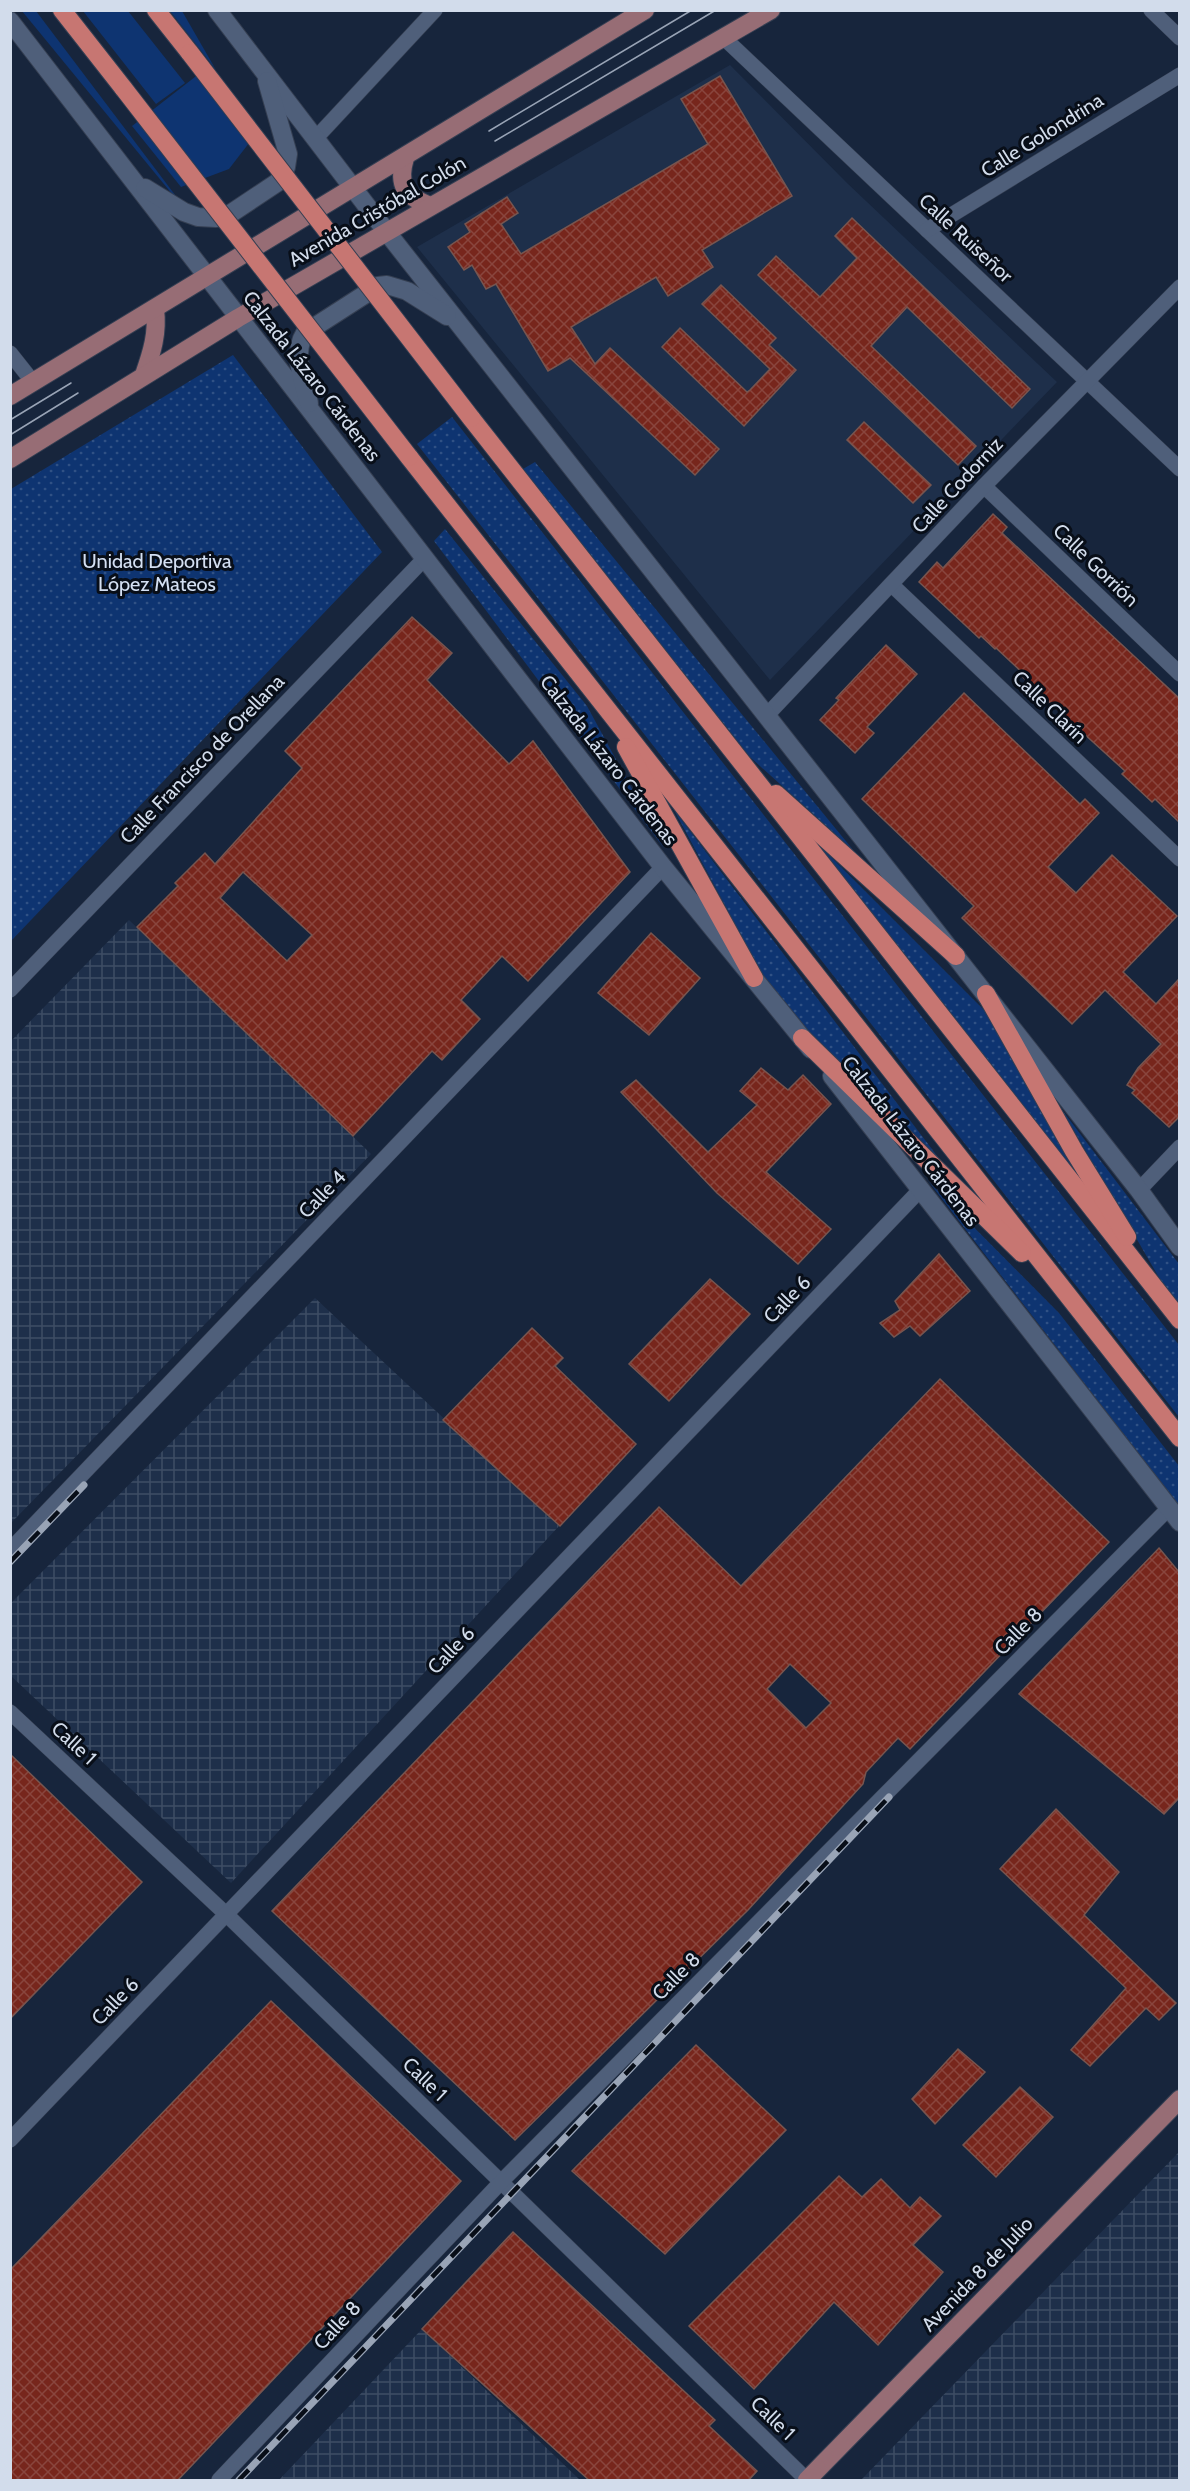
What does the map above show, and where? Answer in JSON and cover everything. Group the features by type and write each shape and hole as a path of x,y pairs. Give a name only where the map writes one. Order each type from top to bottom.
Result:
{"highway":[{"name":"Calzada Lázaro Cárdenas","path":"62,10 409,457 1179,1438"},
{"path":"156,10 739,761 1177,1316"},
{"path":"599,698 754,978"},
{"path":"739,761 956,956"},
{"path":"986,994 1074,1151 1177,1316"},
{"path":"802,1038 1070,1299"}],"main road":[{"path":"217,10 386,231 768,714 1139,1190 1179,1246"},
{"name":"Avenida Cristóbal Colón","path":"10,396 405,158 645,10"},
{"name":"Avenida Cristóbal Colón","path":"10,459 238,318 771,10"},
{"name":"Calzada Lázaro Cárdenas","path":"10,21 663,867 802,1038 1174,1515"},
{"path":"133,181 184,212 198,217 216,218 230,214 278,182 286,167 288,154 264,71"},
{"path":"405,158 401,170 402,183 408,194 416,201 430,206"},
{"path":"310,409 300,362 300,341 305,333 378,286 396,286 407,291 461,326"},
{"path":"144,375 155,343 157,327 155,309"},
{"name":"Avenida 8 de Julio","path":"807,2480 1179,2098"}],"street":[{"path":"315,139 435,10"},
{"path":"1151,10 1179,38"},
{"name":"Calle Ruiseñor","path":"724,38 1179,469"},
{"name":"Calle Golondrina","path":"927,230 1179,75"},
{"name":"Calle Codorniz","path":"768,714 984,486 1179,287"},
{"path":"10,353 33,382"},
{"name":"Calle Gorrión","path":"984,486 1179,674"},
{"name":"Calle Francisco de Orellana","path":"10,990 425,558"},
{"name":"Calle Clarín","path":"892,585 1179,859"},
{"name":"Calle 4","path":"10,1550 663,867"},
{"path":"1139,1190 1179,1147"},
{"name":"Calle 6","path":"10,2140 921,1189"},
{"name":"Calle 8","path":"219,2481 501,2182 1174,1515"},
{"name":"Calle 1","path":"10,1712 227,1915 807,2480"}],"shaded area":[{"path":"730,65 847,183 1057,382 770,680 417,247"},
{"path":"129,920 371,1154 11,1523 11,1041"},
{"path":"315,1298 559,1526 231,1883 11,1676 10,1604"},
{"path":"1179,2152 1179,2480 861,2480"},
{"path":"422,2329 580,2480 279,2480"}],"green space":[{"path":"22,11 36,11 200,228"},
{"path":"83,11 128,11 185,83 156,104"},
{"path":"170,11 182,11 216,70"},
{"path":"209,66 259,130 229,169 181,187 132,126"},
{"name":"Unidad Deportiva López Mateos","path":"233,355 382,552 11,941 11,489"},
{"path":"452,417 1179,1345 1179,1417 417,444"},
{"path":"535,462 854,851 750,757 523,469"},
{"path":"445,529 587,706 664,848 434,541"},
{"path":"674,810 960,1186 805,1028 765,980"},
{"path":"819,845 987,1013 1088,1192"},
{"path":"1062,1110 1179,1264 1179,1309 1172,1300"},
{"path":"929,1182 1059,1313 1179,1466 1179,1506"}],"building":[{"path":"720,76 792,196 702,250 713,267 668,296 656,277 571,327 595,364 610,348 719,449 695,475 570,358 548,371 496,284 486,289 472,265 464,270 448,247 470,232 465,224 507,197 518,213 501,224 521,254 708,144 681,99"},
{"path":"852,218 1030,389 1012,408 907,307 871,346 976,446 958,465 758,275 776,256 820,297 857,258 835,236"},
{"path":"721,285 776,338 769,345 796,370 744,426 662,347 680,328 747,392 770,369 702,304"},
{"path":"864,422 931,485 913,503 847,440"},
{"path":"993,514 1007,527 1002,533 1179,698 1179,822 1155,799 1152,802 1122,774 1125,771 1037,691 1023,677 1025,675 996,648 981,636 979,638 919,582 937,562 943,568"},
{"path":"412,617 452,653 427,680 509,764 533,741 630,872 528,981 502,956 461,1000 480,1019 442,1060 432,1051 353,1136 137,927 178,886 175,883 205,853 215,864 302,768 285,751","holes":["243,872 312,935 287,961 220,898"]},
{"path":"886,645 917,674 867,727 874,733 855,753 820,720 839,700 836,698"},
{"path":"964,693 1080,804 1085,799 1099,813 1048,867 1076,893 1112,855 1177,916 1123,972 1156,1004 1179,979 1179,1117 1169,1127 1132,1093 1135,1090 1127,1085 1138,1068 1161,1044 1105,990 1072,1024 962,918 974,906 862,799"},
{"path":"651,933 700,978 649,1035 598,993"},
{"path":"761,1068 788,1090 803,1075 831,1104 766,1172 831,1229 798,1264 717,1193 621,1092 636,1080 708,1152 757,1105 740,1091"},
{"path":"939,1254 970,1291 920,1336 910,1326 894,1337 880,1323 900,1310 895,1301"},
{"path":"710,1279 750,1314 669,1401 629,1364"},
{"path":"532,1328 563,1358 555,1366 636,1444 560,1526 443,1420"},
{"path":"940,1379 1109,1542 910,1749 898,1738 866,1772 863,1784 748,1910 515,2140 272,1911 659,1507 741,1586","holes":["790,1664 831,1703 806,1728 767,1689"]},
{"path":"1159,1548 1179,1572 1179,1798 1164,1814 1019,1694"},
{"path":"10,1754 142,1882 10,2019"},
{"path":"1056,1809 1119,1872 1084,1915 1176,2003 1159,2020 1146,2008 1090,2066 1071,2050 1126,1988 1000,1869"},
{"path":"271,2001 461,2181 177,2481 10,2481 10,2270"},
{"path":"696,2045 786,2130 665,2254 572,2171"},
{"path":"958,2049 985,2072 935,2124 912,2099"},
{"path":"1020,2087 1053,2117 996,2177 963,2145"},
{"path":"839,2176 862,2197 881,2179 910,2208 920,2197 941,2216 913,2245 943,2272 878,2345 834,2302 754,2389 689,2326"},
{"path":"513,2232 715,2420 709,2426 757,2471 748,2481 590,2481 422,2329"}],"tram line":[{"path":"489,131 692,10"},
{"path":"495,141 716,10"},
{"path":"10,420 71,383"},
{"path":"10,435 78,393"}],"railway":[{"path":"10,1562 84,1485"},
{"path":"239,2480 889,1797"}]}
